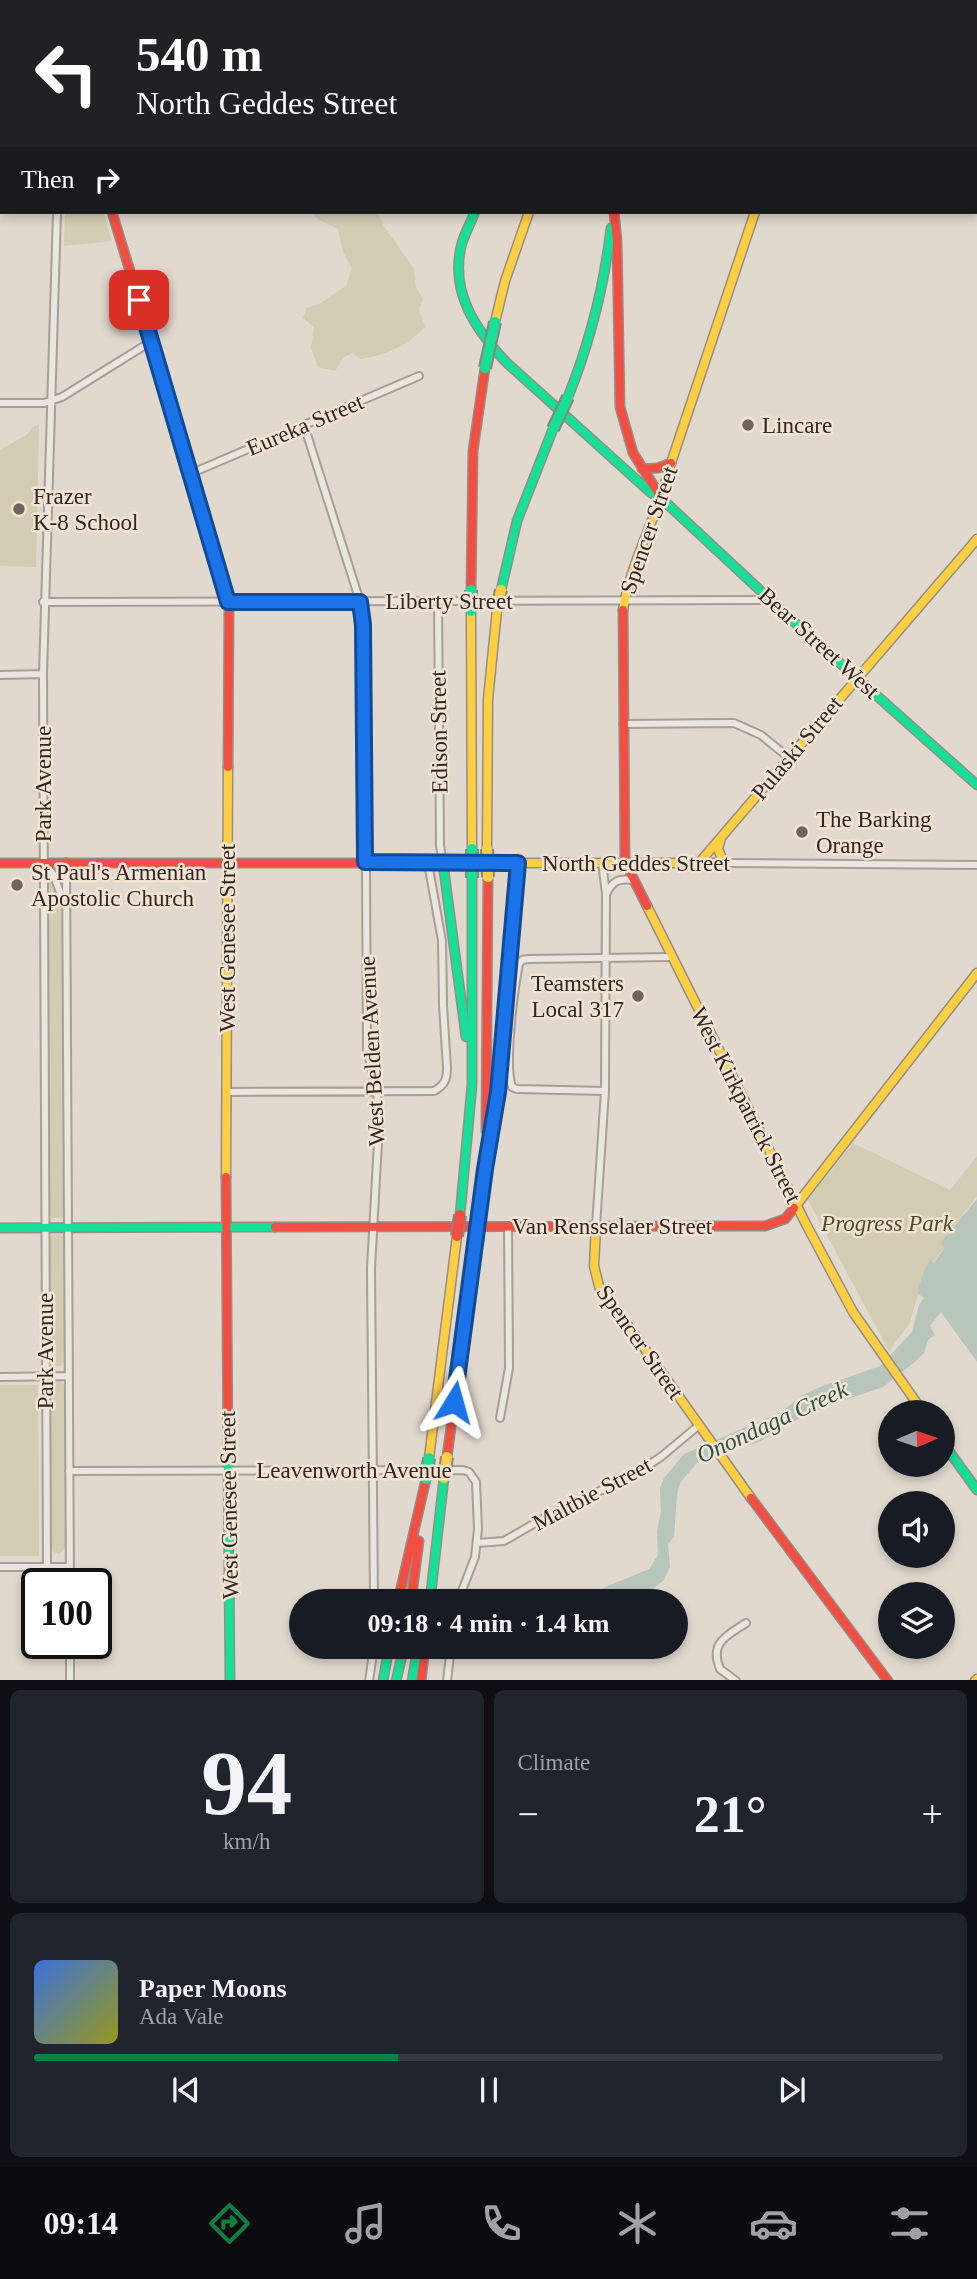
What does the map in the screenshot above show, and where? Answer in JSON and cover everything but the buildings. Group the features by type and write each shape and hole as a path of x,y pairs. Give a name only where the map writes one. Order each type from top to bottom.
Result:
{"main road":[{"name":"West Genesee Street","path":"114,214 228,602 226,1227 230,1680"},
{"path":"474,214 464,232 458,268 460,290 473,325 503,361 650,492 662,499"},
{"path":"412,1589 460,1215 470,1110 470,488 475,433 495,322 505,281 528,214"},
{"path":"613,214 617,241 620,407 633,453 662,499"},
{"path":"485,1169 488,1070 487,700 491,648 517,521 584,357 598,314 613,214"},
{"name":"Spencer Street","path":"625,862 624,600 662,499 671,463 754,214"},
{"path":"642,469 658,468 671,463"},
{"name":"Bear Street West","path":"662,499 977,785"},
{"name":"Pulaski Street","path":"699,863 977,539"},
{"path":"721,838 718,849 724,863"},
{"name":"West Kirkpatrick Street","path":"625,862 853,1312 914,1400"},
{"name":"North Geddes Street","path":"0,863 724,863"},
{"path":"443,863 463,1004 470,1110"},
{"path":"430,1589 485,1169 498,1092 518,863"},
{"name":"Van Rensselaer Street","path":"0,1228 765,1226 785,1219 977,973"},
{"name":"Spencer Street","path":"596,1226 594,1266 600,1290 642,1344 724,1462 887,1680"},
{"path":"956,1461 977,1490"},
{"path":"401,1589 426,1479"},
{"path":"381,1680 387,1659"},
{"path":"396,1680 401,1659"},
{"path":"412,1680 416,1659"},
{"path":"421,1680 424,1659"}],"street":[{"name":"Park Avenue","path":"47,1567 43,602 57,214"},
{"path":"0,403 50,401 80,387 152,341"},
{"name":"Eureka Street","path":"192,473 419,376"},
{"name":"West Belden Avenue","path":"304,425 360,602 363,625 367,1050 377,1091 379,1124 371,1268 373,1589"},
{"name":"Liberty Street","path":"43,602 771,600"},
{"name":"Edison Street","path":"438,601 440,846 443,863"},
{"path":"0,675 43,674"},
{"path":"623,724 734,723 761,735 789,758"},
{"name":"Park Avenue","path":"66,862 70,1567"},
{"name":"Spencer Street","path":"596,1226 605,1091 606,894 602,862"},
{"path":"43,863 53,874 67,910"},
{"path":"226,1092 434,1091 440,1088 446,1080 447,1068 442,950 428,863"},
{"name":"North Geddes Street","path":"724,863 977,865"},
{"path":"606,894 611,883 617,880 633,880"},
{"path":"605,1091 512,1087 510,1049 519,964 528,959 671,957"},
{"path":"500,1418 509,1361 508,1226"},
{"path":"0,1377 69,1376"},
{"name":"Maltbie Street","path":"477,1543 504,1541 542,1519 634,1474 701,1430"},
{"name":"Leavenworth Avenue","path":"69,1471 463,1470 470,1473 478,1489 477,1543"},
{"path":"462,1589 477,1543"},
{"path":"0,1567 70,1567"},
{"path":"735,1680 720,1669 718,1649 721,1640 746,1623"},
{"path":"69,1659 70,1680"},
{"path":"369,1680 372,1659"},
{"path":"447,1680 450,1659"}],"green space":[{"path":"65,214 104,214 112,241 64,246"},
{"path":"312,214 379,214 383,225 414,269 416,287 423,299 419,310 425,327 418,333 396,349 378,355 360,359 353,353 344,357 335,371 318,367 311,348 314,327 303,318 307,308 321,303 346,286 352,268 343,252 338,229"},
{"path":"39,424 36,567 0,566 0,450 28,434 32,427"},
{"path":"48,873 63,913 63,1218 51,1218 50,1214"},
{"name":"Progress Park","path":"853,1143 950,1190 977,1156 977,1196 941,1242 944,1248 933,1263 925,1268 910,1323 889,1351 808,1200"},
{"path":"61,1234 65,1237 64,1361 61,1366 54,1366 50,1361 50,1239 51,1235"},
{"path":"55,1380 61,1381 66,1388 66,1547 59,1554 53,1552 51,1546 50,1386"},
{"path":"0,1385 38,1385 39,1556 0,1556"}],"water":[{"name":"Onondaga Creek","path":"977,1199 977,1362 941,1312 930,1326 935,1335 928,1340 924,1353 883,1387 798,1419 759,1442 700,1459 680,1483 674,1537 668,1544 670,1567 664,1580 651,1589 601,1589 649,1569 658,1555 660,1488 664,1478 684,1454 781,1412 803,1395 820,1387 880,1366 912,1332 919,1305 924,1298 917,1293 925,1268 930,1261 934,1263 944,1249 941,1242"}],"traffic: fast":[{"path":"474,214 463,239 459,277 462,293 475,323 506,362 650,492 662,499"},
{"path":"568,397 595,314 611,228"},
{"path":"485,368 495,322"},
{"path":"553,429 568,397"},
{"path":"501,590 517,521 553,429"},
{"path":"662,499 793,621 977,785"},
{"path":"471,590 471,611"},
{"path":"472,849 472,878"},
{"path":"443,863 466,1037"},
{"path":"460,1215 472,1085 472,878"},
{"path":"476,1237 479,1214"},
{"path":"0,1228 275,1227"},
{"path":"228,1453 230,1680"},
{"path":"426,1479 429,1458"},
{"path":"956,1461 977,1490"},
{"path":"431,1589 444,1478"},
{"path":"383,1680 387,1659"},
{"path":"396,1680 401,1659"},
{"path":"412,1680 416,1659"}],"traffic: slow":[{"path":"495,322 505,281 528,214"},
{"path":"623,610 632,573 660,500 754,214"},
{"path":"699,863 977,539"},
{"path":"497,610 501,590"},
{"path":"487,849 488,699 497,610"},
{"path":"471,611 472,849"},
{"path":"226,1177 228,767"},
{"path":"418,863 724,863 718,849 721,838"},
{"path":"487,849 488,877"},
{"path":"647,906 807,1226 853,1312 915,1400"},
{"path":"794,1208 977,973"},
{"path":"596,1226 594,1266 600,1290 751,1498"},
{"path":"429,1458 457,1236"},
{"path":"444,1478 447,1457"}],"traffic: jam":[{"path":"113,214 226,587 229,606 228,767"},
{"path":"614,214 620,407 633,453 662,499"},
{"path":"471,590 473,451 485,368"},
{"path":"642,469 658,468 671,463"},
{"path":"623,610 625,862 647,906"},
{"path":"0,863 418,863"},
{"path":"479,1214 498,1092 518,863"},
{"path":"486,1131 488,877"},
{"path":"226,1177 228,1453"},
{"path":"275,1227 765,1226 785,1219 794,1208"},
{"path":"457,1236 460,1215"},
{"path":"447,1457 476,1237"},
{"path":"401,1589 426,1479"},
{"path":"751,1498 887,1680"},
{"path":"413,1589 419,1541"},
{"path":"421,1680 424,1659"}],"place":[{"name":"Lincare","path":"748,425"},
{"name":"Frazer K-8 School","path":"19,509"},
{"name":"The Barking Orange","path":"802,832"},
{"name":"St Paul's Armenian Apostolic Church","path":"17,885"},
{"name":"Teamsters Local 317","path":"638,996"}],"route":[{"path":"139,300 226,587 228,602 360,602 363,611 365,862 518,863 498,1092 454,1402"}]}
